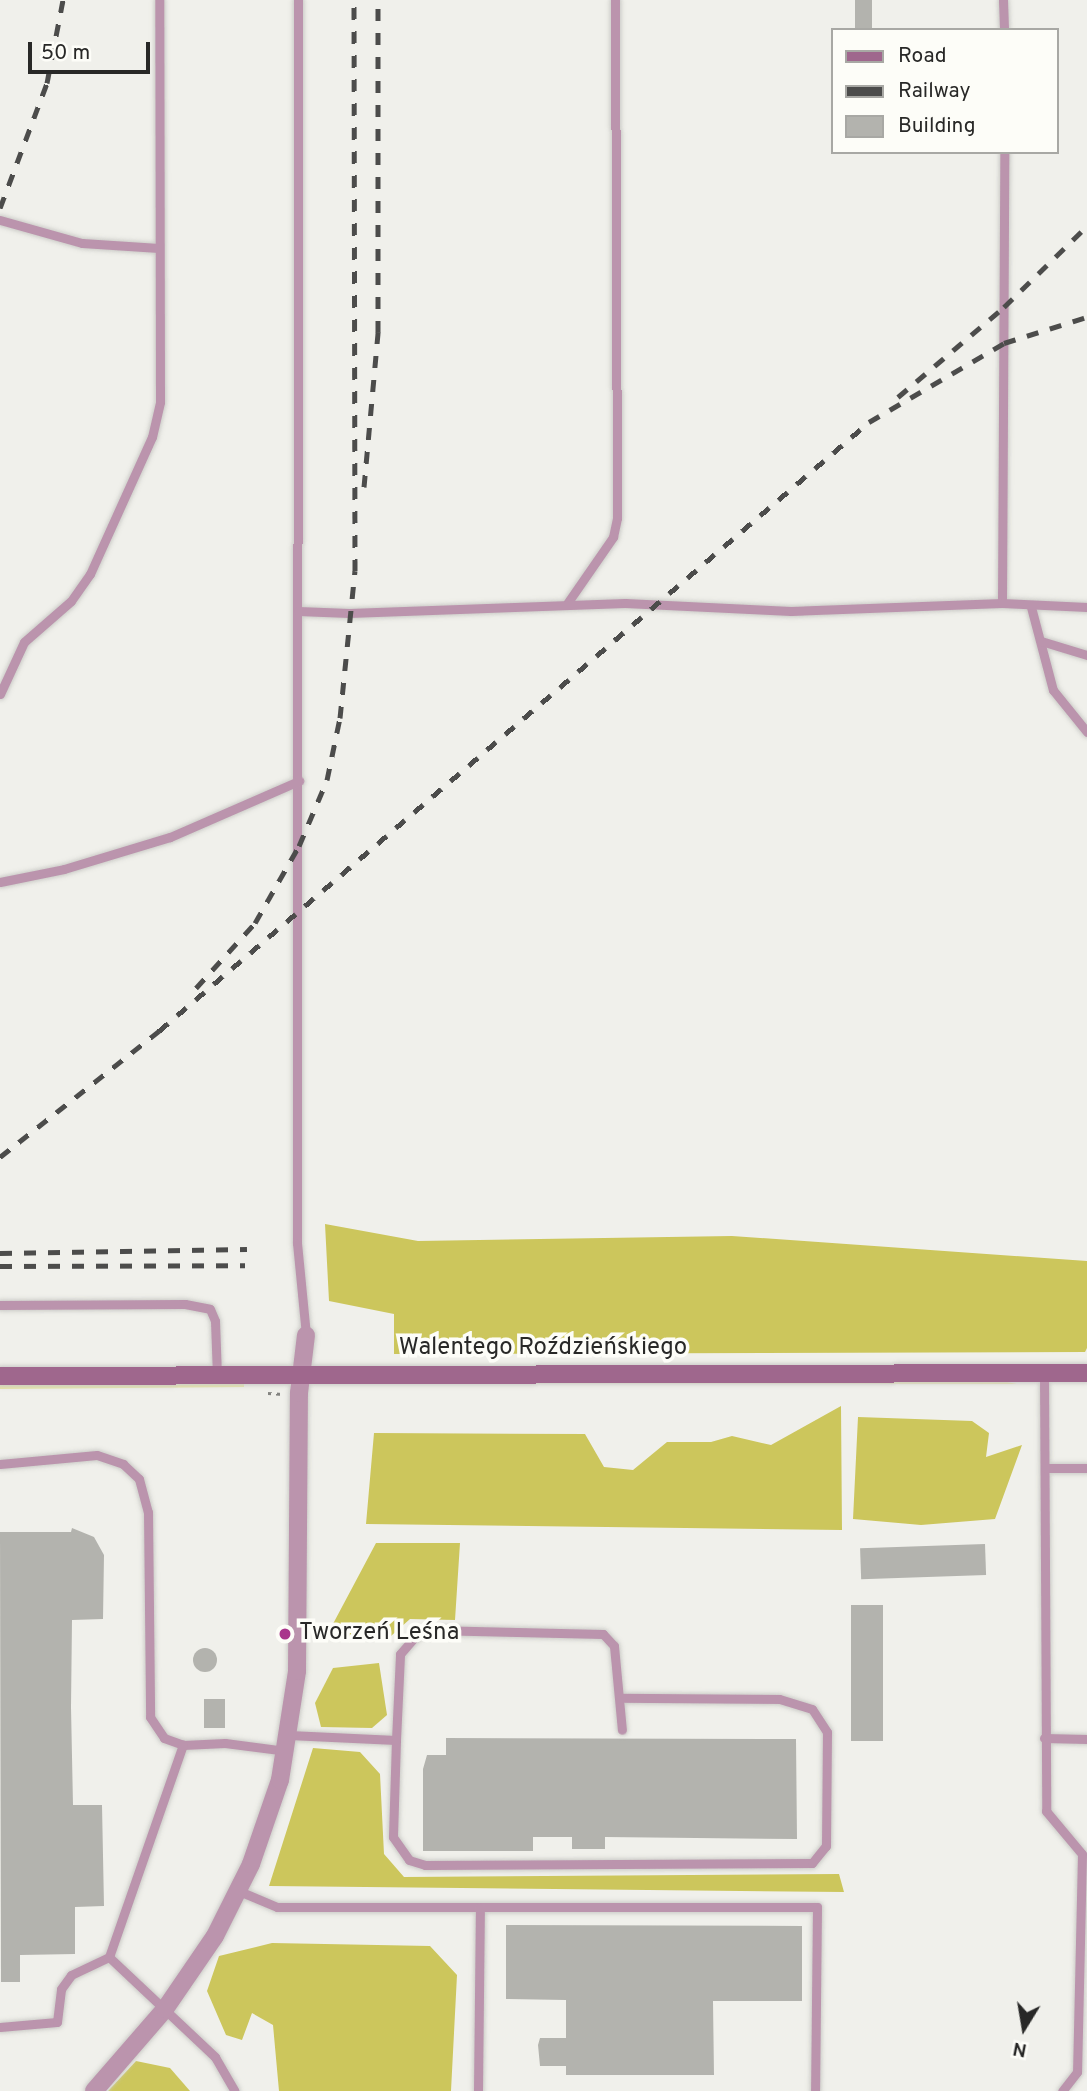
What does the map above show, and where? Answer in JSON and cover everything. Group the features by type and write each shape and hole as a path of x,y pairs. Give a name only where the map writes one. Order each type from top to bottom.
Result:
{"street":[{"path":"94,2091 165,2009 200,1960 239,1891 272,1809 288,1743 298,1671 302,1374 306,1335"},
{"name":"Walentego Roździeńskiego","path":"0,1376 1087,1373"}],"lane":[{"path":"0,694 24,642 71,601 90,574 152,437 160,402 159,0"},
{"path":"298,0 297,1242 306,1335"},
{"path":"566,605 613,537 617,518 615,0"},
{"path":"1003,0 1003,28"},
{"path":"1002,603 1004,154"},
{"path":"0,220 82,243 159,248"},
{"path":"298,611 349,613 625,603 791,611 1002,603 1031,607 1087,607"},
{"path":"1031,607 1057,698 1087,732"},
{"path":"1041,641 1087,655"},
{"path":"0,882 64,869 170,837 299,781"},
{"path":"0,1304 185,1304 210,1310 215,1321 217,1375"},
{"path":"1044,1373 1046,1811 1082,1854 1077,2072 1062,2091"},
{"path":"0,1464 97,1455 123,1464 139,1479 148,1512 150,1717 164,1738 183,1745 396,1740"},
{"path":"1045,1468 1087,1468"},
{"path":"622,1698 779,1699 812,1709 827,1732 826,1846 812,1863 425,1865 409,1860 393,1837 400,1654 418,1633 430,1630 603,1634 614,1646 622,1698 622,1730"},
{"path":"1044,1738 1087,1739"},
{"path":"0,2026 57,2022 61,1989 71,1975 108,1957 183,1745"},
{"path":"239,1891 277,1908 817,1907 815,2091"},
{"path":"478,2091 480,1906"},
{"path":"108,1957 215,2057 235,2091"}],"shaded area":[{"path":"325,1224 418,1241 732,1236 1087,1261 1087,1348 1085,1352 394,1354 394,1314 329,1301"},
{"path":"876,1382 1017,1384 374,1383"},
{"path":"244,1384 244,1387 0,1389 0,1385"},
{"path":"841,1406 842,1530 366,1524 374,1433 585,1434 604,1467 633,1470 667,1442 711,1442 732,1436 771,1445"},
{"path":"858,1417 972,1421 989,1433 986,1457 1022,1445 995,1519 921,1525 853,1519"},
{"path":"376,1543 460,1543 455,1620 410,1619 391,1636 326,1637"},
{"path":"379,1663 387,1715 372,1728 321,1727 315,1703 333,1668"},
{"path":"313,1748 360,1752 380,1774 384,1854 404,1877 839,1874 844,1892 269,1886"},
{"path":"272,1943 430,1946 457,1975 451,2091 279,2091 273,2025 252,2013 242,2040 226,2035 207,1991 219,1956"},
{"path":"136,2061 170,2068 190,2091 108,2091"}],"building":[{"path":"855,0 872,0 872,28 855,28"},
{"path":"72,1528 94,1537 104,1555 103,1619 72,1620 71,1707 73,1805 102,1805 104,1906 75,1907 75,1954 20,1955 20,1982 1,1982 0,1532 71,1532"},
{"path":"985,1544 986,1575 861,1579 860,1548"},
{"path":"851,1605 883,1605 883,1741 851,1741"},
{"path":"205,1648 216,1655 217,1660 210,1671 205,1672 194,1665 193,1660 200,1649"},
{"path":"204,1699 225,1699 225,1728 204,1728"},
{"path":"446,1738 796,1739 797,1839 605,1837 605,1849 572,1849 572,1837 533,1837 533,1851 423,1851 423,1769 427,1755 446,1755"},
{"path":"506,1925 802,1926 802,2001 713,2001 714,2075 566,2075 566,2066 540,2066 538,2045 540,2038 566,2038 566,2000 506,1999"}],"railway":[{"path":"0,208 47,83 63,0"},
{"path":"196,988 255,923 299,846 327,780 340,718 355,571 354,0"},
{"path":"364,487 378,332 378,0"},
{"path":"898,397 1004,307 1087,226"},
{"path":"0,1157 159,1031 869,422 1004,343 1087,317"},
{"path":"0,1253 247,1249"},
{"path":"0,1266 245,1265"}],"place":[{"name":"Tworzeń Leśna","path":"285,1634"}]}
